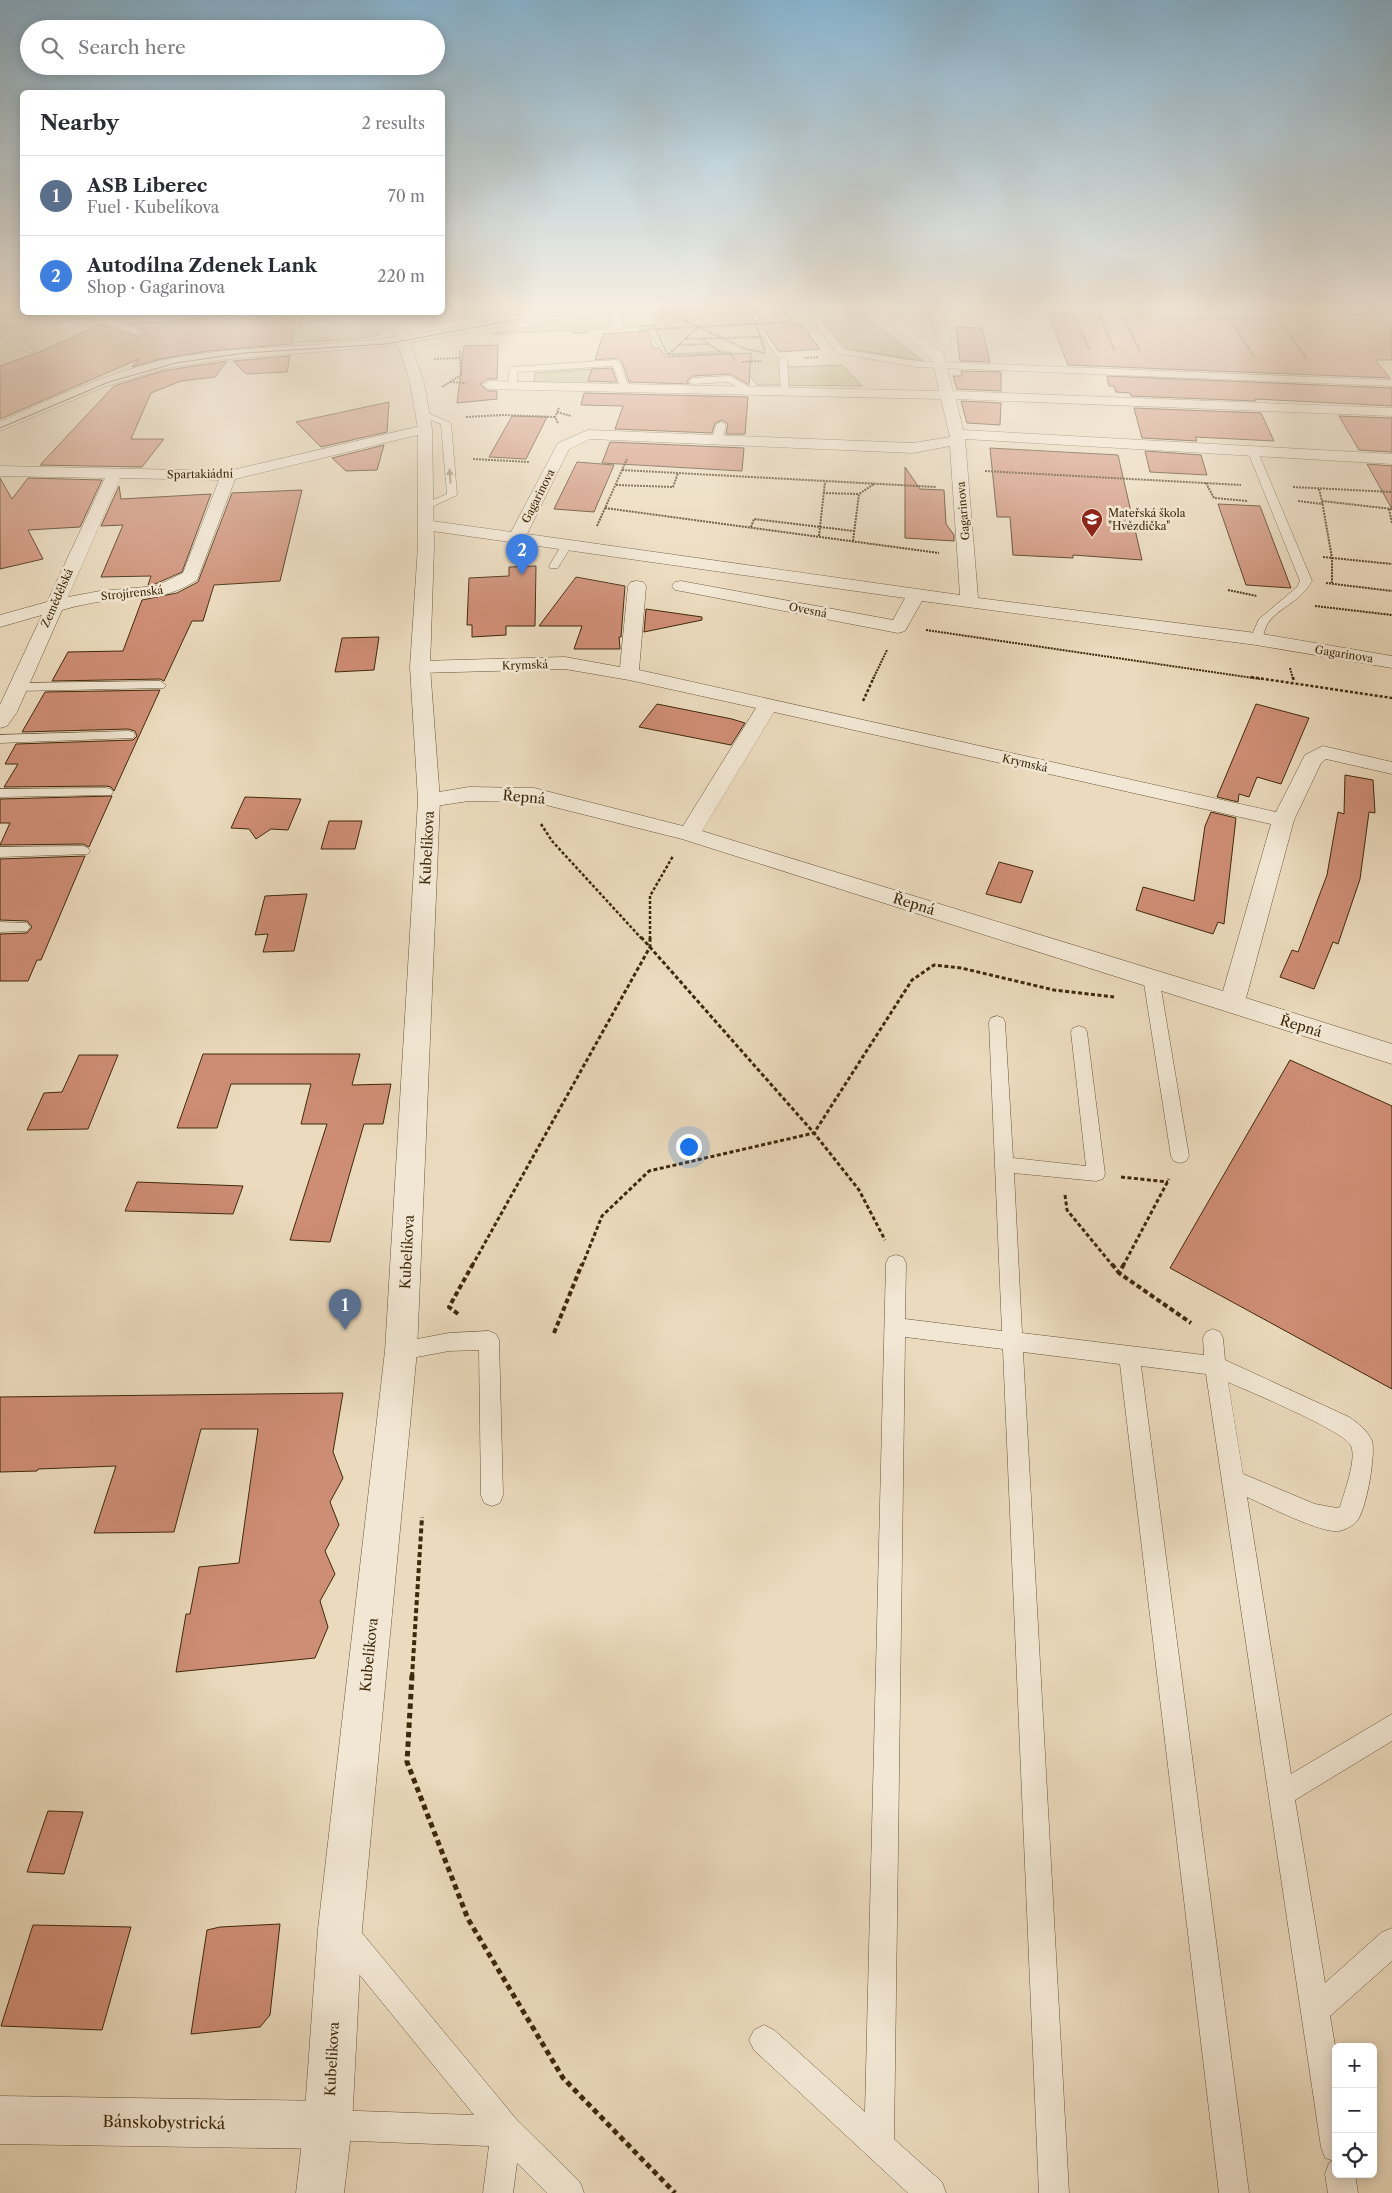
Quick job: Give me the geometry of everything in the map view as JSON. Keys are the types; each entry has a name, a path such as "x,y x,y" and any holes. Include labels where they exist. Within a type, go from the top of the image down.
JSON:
{"street":[{"path":"0,427 41,409"},
{"name":"Kubelíkova","path":"320,2193 328,2125 340,1929 402,1351 429,800 420,667 426,546 428,421 425,409"},
{"path":"951,409 957,437"},
{"path":"1318,409 1392,412"},
{"name":"Spartakiádní","path":"0,471 228,476 428,421"},
{"name":"Gagarinova","path":"517,537 560,445 589,431 637,436 719,433 913,448 957,437 1392,459"},
{"name":"Gagarinova","path":"957,437 969,602"},
{"name":"Zemědělská","path":"0,722 7,712 53,606 114,475"},
{"name":"Strojírenská","path":"0,621 53,606 102,596 162,591 178,585 191,576 228,476"},
{"name":"Gagarinova","path":"425,516 517,537 567,545 969,602 1256,639 1392,662"},
{"path":"629,674 637,586"},
{"name":"Ovesná","path":"681,586 898,627"},
{"path":"898,627 916,594"},
{"name":"Krymská","path":"420,667 565,663 629,674 1282,820"},
{"path":"689,834 768,705"},
{"path":"1232,1004 1282,820 1312,758 1323,752 1392,768"},
{"name":"Řepná","path":"429,800 469,794 534,795 689,834 1153,988 1232,1004 1392,1054"},
{"name":"Bánskobystrická","path":"0,2120 328,2125"}],"lane":[{"path":"1253,452 1276,504 1306,581 1302,589 1262,621 1256,639"},
{"path":"554,566 567,545"},
{"path":"18,687 160,685"},
{"path":"0,739 128,735"},
{"path":"0,793 106,792"},
{"path":"0,852 82,851"},
{"path":"0,928 22,927"},
{"path":"1153,988 1180,1156"},
{"path":"996,1022 1054,2193"},
{"path":"1004,1164 1096,1174 1079,1032"},
{"path":"879,2146 896,1263"},
{"path":"895,1327 1215,1366 1341,1424 1352,1431 1361,1442 1364,1454 1350,1514 1338,1520 1316,1515 1234,1481"},
{"path":"1213,1338 1215,1366 1234,1481 1280,1795 1334,2133"},
{"path":"402,1351 449,1342 489,1340 492,1495"},
{"path":"1129,1355 1234,2193"},
{"path":"1280,1795 1392,1727"},
{"path":"340,1929 506,2131 569,2193"},
{"path":"1314,2011 1392,1942"},
{"path":"764,2040 931,2193"},
{"path":"328,2125 506,2131"},
{"path":"498,2193 506,2131"},
{"path":"1341,2178 1343,2193"}],"path":[{"path":"558,409 555,417 560,429 589,431"},
{"path":"428,421 503,415 555,417"},
{"path":"587,547 637,436"},
{"path":"622,470 961,488"},
{"path":"960,470 1392,492"},
{"path":"616,485 673,487 678,473"},
{"path":"819,536 825,482"},
{"path":"1206,483 1214,498 1276,504"},
{"path":"823,493 859,494 875,484"},
{"path":"1319,489 1332,558 1332,583"},
{"path":"853,542 859,494"},
{"path":"1322,501 1390,509 1392,523"},
{"path":"605,508 967,557"},
{"path":"751,528 754,519 854,531"},
{"path":"1295,554 1392,564"},
{"path":"1306,581 1392,591"},
{"path":"1284,602 1392,615"},
{"path":"852,724 898,627 1392,698"},
{"path":"539,820 552,841 650,947 814,1133 859,1190 896,1263"},
{"path":"489,1340 449,1307 650,947 650,896 680,845 689,834"},
{"path":"554,1333 602,1216 649,1171 814,1133 912,980 934,965 961,968 1054,990 1102,996 1153,988"},
{"path":"1119,1273 1180,1156"},
{"path":"1060,1170 1067,1210 1119,1273 1213,1338"},
{"path":"1096,1174 1168,1182"}],"building":[{"path":"0,409 22,409 0,419"},
{"path":"92,409 144,409 131,439 164,439 142,467 40,465"},
{"path":"355,409 389,409 387,432 321,447 296,422"},
{"path":"622,409 747,409 745,434 726,434 728,424 722,420 715,423 712,433 615,429"},
{"path":"963,409 1001,409 1000,425 967,423"},
{"path":"1134,409 1261,413 1274,441 1195,437 1197,441 1142,438"},
{"path":"512,416 547,417 526,459 489,457"},
{"path":"1339,416 1392,418 1392,452 1359,450"},
{"path":"610,442 744,448 742,471 602,463"},
{"path":"384,445 377,470 346,471 332,458"},
{"path":"990,448 1118,455 1142,560 1073,555 1073,558 1013,555 1010,517 997,517"},
{"path":"1145,451 1201,455 1207,475 1150,472"},
{"path":"577,462 614,465 594,512 554,509"},
{"path":"1367,464 1392,466 1392,509"},
{"path":"905,467 920,489 944,490 946,524 954,535 954,541 905,538"},
{"path":"0,478 12,499 28,478 102,480 80,527 28,530 43,559 0,569"},
{"path":"119,486 121,499 211,494 182,572 155,584 148,585 151,576 101,577 123,525 101,526"},
{"path":"302,490 280,581 214,585 203,621 192,621 164,681 160,679 52,681 68,652 123,651 142,600 177,593 198,582 232,493"},
{"path":"1218,504 1260,506 1291,588 1246,585"},
{"path":"536,566 535,626 506,626 506,635 472,637 472,625 467,625 469,578 509,576 509,567"},
{"path":"576,577 625,586 621,637 619,637 620,649 574,649 582,626 539,626"},
{"path":"646,609 702,617 702,620 644,632"},
{"path":"379,637 374,670 335,672 342,638"},
{"path":"160,690 114,791 111,787 106,786 4,787 18,764 5,764 16,744 133,740 137,736 135,731 128,729 22,732 45,692"},
{"path":"657,704 745,723 731,745 639,727"},
{"path":"1256,704 1309,718 1281,784 1257,777 1249,797 1239,794 1238,802 1217,797"},
{"path":"1345,775 1373,780 1375,813 1369,812 1360,879 1338,944 1333,942 1314,989 1280,977 1292,950 1298,952 1327,875 1338,812 1344,814"},
{"path":"112,796 89,847 83,844 0,845 10,823 0,823 0,799"},
{"path":"245,797 301,799 288,830 271,829 256,839 249,829 231,828"},
{"path":"1211,812 1236,818 1224,924 1218,922 1213,934 1136,910 1143,887 1194,901 1205,826"},
{"path":"329,821 362,821 355,849 321,849"},
{"path":"85,856 41,960 37,960 28,981 0,981 0,934 27,933 32,927 27,921 0,920 0,859"},
{"path":"999,862 1033,871 1021,903 986,894"},
{"path":"307,894 294,951 263,952 268,934 255,935 265,896"},
{"path":"203,1054 360,1054 352,1085 391,1084 383,1124 364,1124 330,1242 290,1240 327,1124 301,1124 311,1084 231,1084 217,1128 177,1128"},
{"path":"79,1055 118,1055 88,1129 27,1130 44,1093 62,1092"},
{"path":"1290,1060 1392,1106 1392,1389 1170,1268"},
{"path":"137,1182 243,1186 233,1214 125,1211"},
{"path":"343,1393 333,1452 343,1478 330,1502 339,1525 325,1551 335,1574 320,1601 328,1627 315,1658 176,1672 186,1614 190,1614 199,1567 239,1563 258,1429 201,1429 174,1532 94,1533 116,1466 0,1472 0,1397"},
{"path":"48,1811 83,1812 64,1874 27,1872"},
{"path":"280,1924 270,2015 260,2027 191,2034 207,1930 220,1927"},
{"path":"33,1925 131,1927 102,2030 1,2026"}],"tram line":[{"path":"0,428 44,409"}],"place":[{"name":"Mateřská škola \"Hvězdička\"","path":"1092,538"},
{"name":"Autodílna Zdenek Lank","path":"522,575"},
{"name":"ASB Liberec","path":"345,1330"}]}
